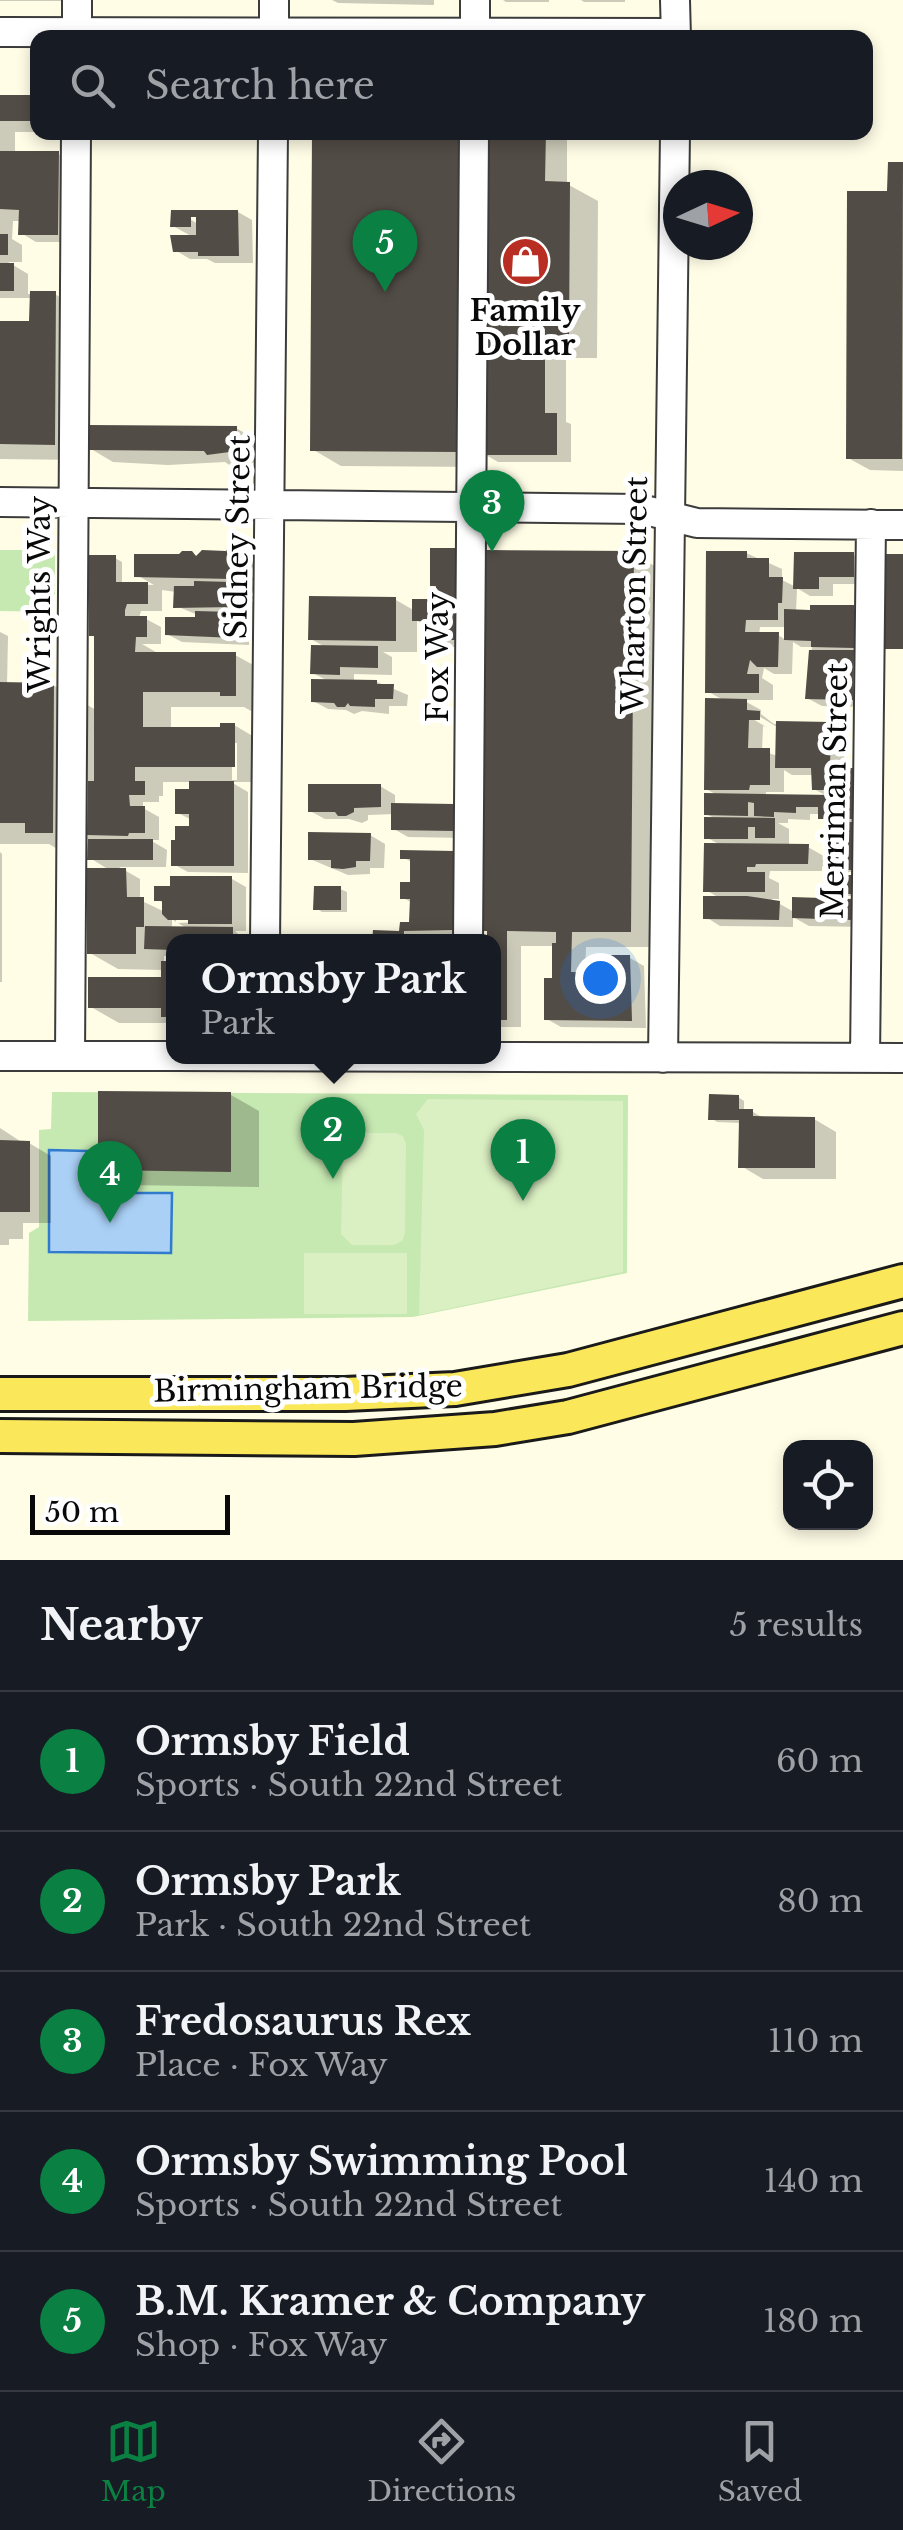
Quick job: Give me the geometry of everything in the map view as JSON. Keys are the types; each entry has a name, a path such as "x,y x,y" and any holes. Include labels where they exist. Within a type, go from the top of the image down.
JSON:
{"main road":[{"name":"Birmingham Bridge","path":"6,1391 400,1392 470,1387 568,1370 903,1281"},
{"name":"Birmingham Bridge","path":"6,1439 402,1437 496,1429 568,1417 903,1328"}],"street":[{"path":"77,0 77,30"},
{"path":"274,0 274,30"},
{"path":"475,30 476,0"},
{"path":"675,0 676,30"},
{"path":"0,32 30,33"},
{"name":"Wrights Way","path":"70,1056 76,140"},
{"name":"Sidney Street","path":"266,934 273,140"},
{"name":"Fox Way","path":"468,934 474,140"},
{"name":"Wharton Street","path":"663,1058 676,140"},
{"path":"0,502 641,509 697,523 903,525"},
{"name":"Merriman Street","path":"865,1058 871,524"},
{"path":"0,1056 166,1056"},
{"path":"501,1057 903,1058"}],"green space":[{"path":"0,550 55,550 55,612 0,611"},
{"path":"52,1092 628,1095 627,1273 413,1317 28,1321 29,1233 39,1227 39,1130 51,1129"},
{"path":"428,1099 623,1101 623,1272 419,1315 424,1130 416,1114"},
{"path":"396,1133 403,1136 406,1144 405,1233 402,1241 394,1245 352,1245 341,1234 343,1144 346,1136"},
{"path":"304,1253 407,1253 407,1314 304,1314"}],"water":[{"path":"49,1150 87,1151 87,1193 172,1193 171,1253 49,1252"}],"building":[{"path":"0,95 30,95 30,121 0,121"},
{"path":"312,140 460,140 458,452 310,451"},
{"path":"482,140 546,140 545,181 570,182 569,343 545,343 545,413 557,413 557,455 481,455"},
{"path":"0,151 59,151 58,235 18,235 19,210 0,209"},
{"path":"888,162 903,162 902,459 846,459 847,191 887,191"},
{"path":"171,210 238,210 239,256 173,252 170,235 196,235 196,217 191,217 191,227 170,227"},
{"path":"0,234 8,234 8,255 0,255"},
{"path":"0,263 14,263 14,291 0,291"},
{"path":"30,291 56,291 55,445 0,444 0,321 29,321"},
{"path":"89,425 237,426 237,451 207,455 204,451 89,450"},
{"path":"236,547 233,579 134,577 134,554 192,551 196,556 202,550 226,551"},
{"path":"430,548 458,548 457,640 430,640 430,621 412,621 412,599 436,599 436,586 430,586"},
{"path":"486,550 634,551 631,932 572,932 571,972 605,973 605,955 630,955 632,1021 544,1020 544,978 552,978 552,943 556,943 556,932 507,931 507,1020 501,1020 501,934 483,931"},
{"path":"706,551 747,551 747,558 769,558 769,577 783,577 778,620 746,620 745,632 779,632 778,667 757,667 750,660 747,674 759,674 759,693 705,693"},
{"path":"794,552 854,552 854,577 819,577 819,589 793,589"},
{"path":"885,554 903,554 903,649 885,649"},
{"path":"89,555 116,555 116,582 148,582 148,604 127,604 125,610 125,616 147,616 147,637 136,637 135,652 236,652 236,696 220,696 220,692 143,692 143,727 220,727 220,723 235,723 235,767 135,767 135,781 145,781 145,795 129,795 130,806 145,806 145,833 128,836 87,835 88,781 94,781 94,636 89,636"},
{"path":"194,581 232,582 234,607 173,608 174,586 194,586"},
{"path":"309,596 396,597 396,641 308,640"},
{"path":"810,605 854,605 854,648 811,647 811,641 784,640 784,609 810,610"},
{"path":"195,611 234,612 235,638 165,635 165,617 195,617"},
{"path":"311,645 378,646 378,668 340,667 340,675 310,674"},
{"path":"809,650 854,650 853,700 805,699"},
{"path":"311,679 394,684 393,699 375,699 375,707 311,702"},
{"path":"0,682 54,683 53,833 25,833 25,823 0,823"},
{"path":"705,698 747,699 747,710 760,711 760,720 749,720 748,748 770,748 770,785 750,785 749,790 704,790"},
{"path":"776,721 831,722 830,769 853,768 853,819 818,819 818,807 796,807 796,813 774,812 774,817 754,816 754,803 748,802 748,816 704,815 704,793 833,795 833,790 812,790 811,768 775,768"},
{"path":"189,781 234,781 234,866 171,866 175,826 189,826 189,814 175,814 175,789 189,789"},
{"path":"308,784 381,784 381,807 354,808 346,816 308,812"},
{"path":"391,803 454,804 454,831 391,830"},
{"path":"704,817 775,818 775,838 755,838 755,827 748,827 748,839 704,839"},
{"path":"825,822 852,822 852,870 825,870"},
{"path":"308,832 371,833 370,861 356,861 356,867 343,869 331,868 331,860 308,860"},
{"path":"88,839 153,839 153,860 87,860"},
{"path":"704,843 809,844 808,864 747,867 747,872 765,872 765,892 703,892"},
{"path":"400,850 454,851 454,930 373,934 373,930 399,931 400,922 409,922 410,899 400,899 400,882 410,882 410,859 400,859"},
{"path":"87,868 126,868 127,897 144,897 144,927 136,927 136,954 87,954"},
{"path":"824,875 852,875 852,894 824,894"},
{"path":"170,876 232,876 232,924 168,920 162,914 162,901 154,901 154,886 170,886"},
{"path":"314,886 341,886 341,910 313,910"},
{"path":"703,896 780,901 779,920 703,919"},
{"path":"792,897 852,899 852,920 792,918"},
{"path":"145,926 233,927 233,934 166,934 166,950 144,949"},
{"path":"161,961 166,961 166,1017 161,1017 161,1008 88,1008 88,977 161,977"},
{"path":"98,1091 231,1092 231,1172 98,1170"},
{"path":"709,1094 739,1095 739,1109 753,1109 753,1116 815,1117 815,1168 738,1168 739,1120 708,1120"},
{"path":"0,1140 30,1141 30,1212 0,1212"}],"place":[{"name":"Family Dollar","path":"525,262"},
{"name":"B.M. Kramer & Company","path":"385,292"},
{"name":"Fredosaurus Rex","path":"492,552"},
{"name":"Ormsby Park","path":"333,1179"},
{"name":"Ormsby Field","path":"523,1201"},
{"name":"Ormsby Swimming Pool","path":"110,1223"}]}
